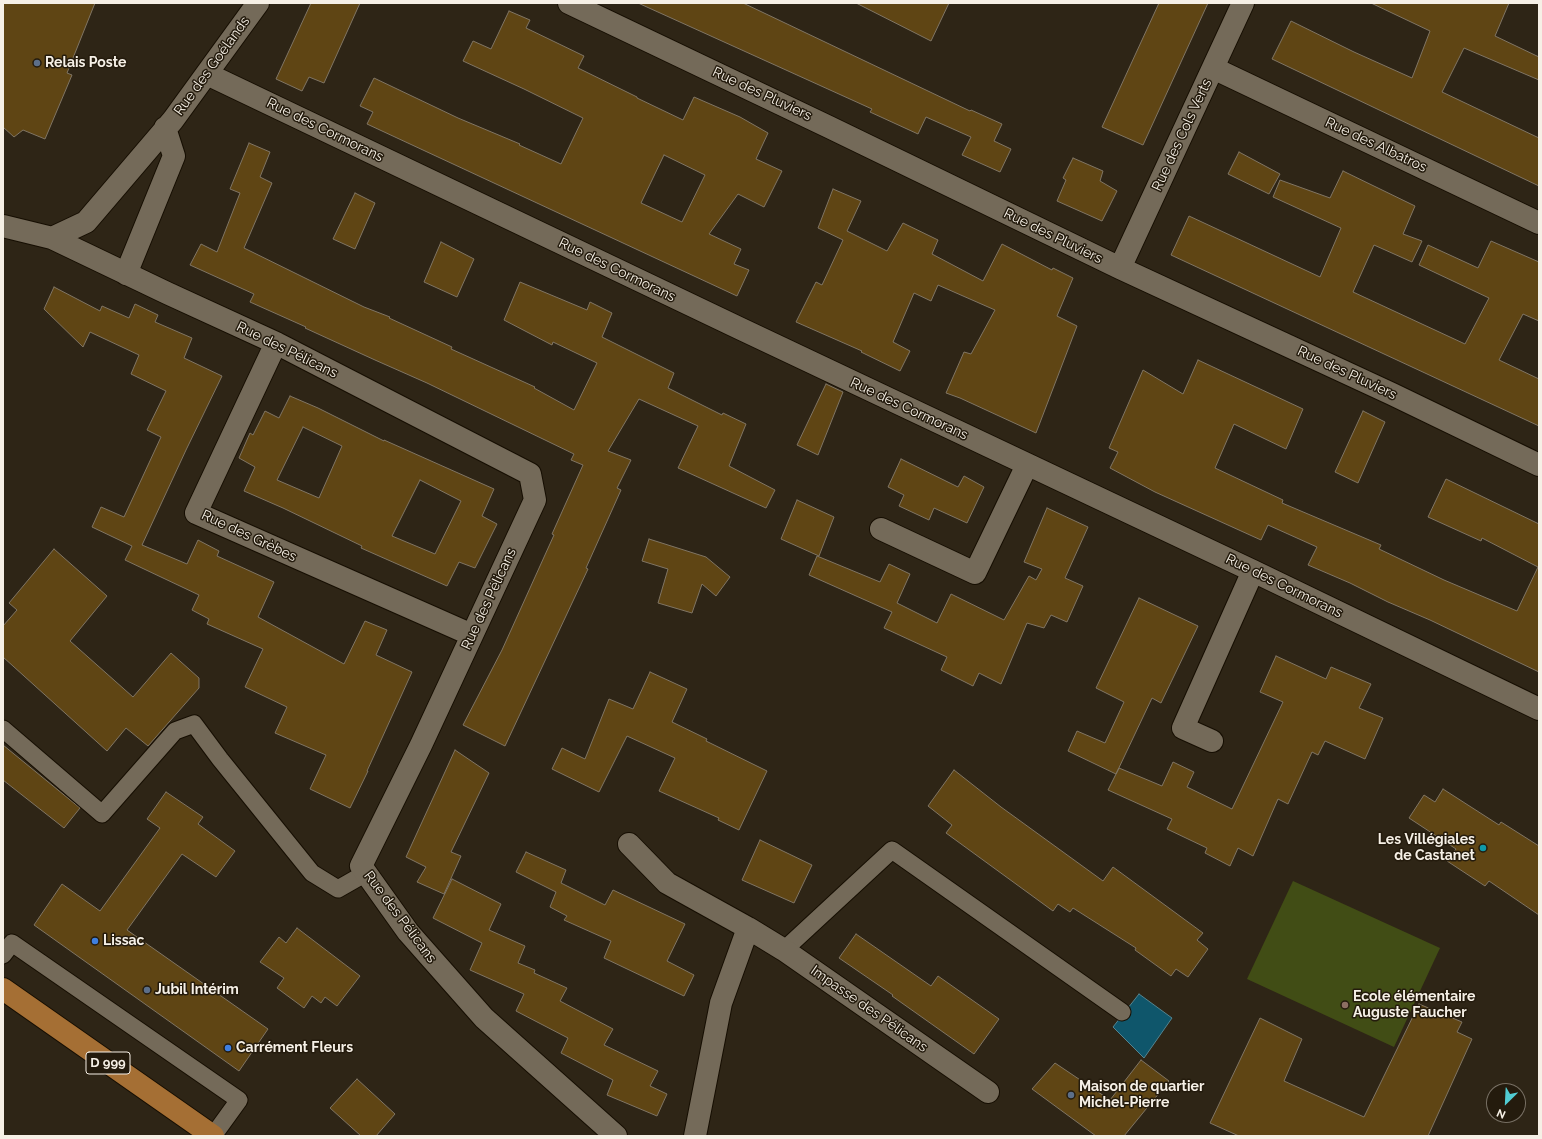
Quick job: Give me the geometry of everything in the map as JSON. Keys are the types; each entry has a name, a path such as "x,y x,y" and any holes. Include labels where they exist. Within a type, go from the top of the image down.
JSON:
{"main road":[{"name":"D 999","path":"3,989 213,1136"}],"street":[{"name":"Rue des Goélands","path":"52,238 86,222 165,128 207,74 258,3"},
{"name":"Rue des Pluviers","path":"569,3 836,130 1120,268 1392,394 1539,465"},
{"name":"Rue des Cols Verts","path":"1120,268 1243,3"},
{"name":"Rue des Albatros","path":"1213,68 1539,223"},
{"name":"Rue des Cormorans","path":"207,74 1539,708"},
{"name":"Rue des Goélands","path":"126,274 174,156 165,128"},
{"path":"3,226 52,238"},
{"name":"Rue des Pélicans","path":"52,238 126,274 276,342 530,474 535,500 421,745 361,866 408,932 484,1018 616,1136"},
{"name":"Rue des Grèbes","path":"276,342 196,513 472,635"},
{"path":"881,529 975,574 1027,465"},
{"path":"1212,741 1183,728 1253,571"},
{"name":"Impasse des Pélicans","path":"628,844 667,882 784,950 988,1092"},
{"path":"695,1136 721,1003 748,928"}],"lane":[{"path":"3,729 102,814 175,731 194,724 220,759 312,873 338,889 366,873"},
{"path":"784,950 892,850 1122,1012"},
{"path":"3,955 12,943 239,1100 213,1136"}],"green space":[{"path":"1293,881 1440,948 1394,1047 1247,979"}],"water":[{"path":"1139,994 1172,1018 1144,1058 1113,1027"}],"building":[{"path":"3,3 95,3 67,73 72,75 45,139 23,130 14,137 3,127"},
{"path":"311,3 360,3 324,83 309,77 302,91 276,79"},
{"path":"638,3 743,3 970,111 971,110 1002,124 994,141 1011,149 1000,172 962,155 971,137 926,117 918,134 870,112 872,109"},
{"path":"856,3 949,3 931,41"},
{"path":"1159,3 1208,3 1143,145 1102,127"},
{"path":"1371,3 1509,3 1495,36 1539,57 1539,80 1464,48 1442,92 1539,138 1539,186 1272,59 1291,21 1412,78 1430,31"},
{"path":"509,11 530,20 526,28 584,56 578,68 683,120 694,97 740,117 768,133 756,159 782,171 764,207 738,194 709,234 741,249 734,264 749,270 737,296 367,124 373,112 360,106 374,78 458,118 520,144 519,145 561,164 583,118 463,61 473,41 491,49","holes":["664,155 705,175 682,222 641,203"]},
{"path":"249,143 270,152 260,177 272,183 244,248 364,307 390,317 389,318 452,347 451,349 535,387 534,388 574,410 597,363 553,342 552,345 504,320 520,282 587,310 590,302 612,313 602,337 674,373 668,388 722,415 723,413 746,424 729,466 775,490 766,508 678,468 698,426 639,399 608,451 631,460 617,488 621,490 586,568 588,569 505,746 463,725 502,650 554,535 552,534 583,465 571,460 574,454 427,383 250,302 254,294 190,265 201,244 217,252 240,193 230,189"},
{"path":"1239,152 1280,174 1269,194 1228,174"},
{"path":"1073,158 1103,171 1100,181 1117,191 1102,221 1057,201 1066,180 1063,178"},
{"path":"1343,171 1415,206 1403,234 1422,241 1412,262 1374,245 1353,292 1465,344 1489,298 1419,265 1428,245 1478,268 1491,241 1539,262 1539,321 1523,314 1499,360 1539,379 1539,426 1171,255 1189,216 1320,277 1341,228 1273,197 1280,180 1330,198"},
{"path":"833,189 861,201 847,231 887,251 903,223 938,240 932,254 983,281 1002,244 1052,270 1053,268 1073,278 1057,316 1077,326 1036,433 946,393 964,352 971,354 995,310 938,285 931,301 914,293 893,342 910,351 900,371 861,352 862,351 796,322 816,282 822,285 843,240 818,228"},
{"path":"355,193 375,203 355,249 333,239"},
{"path":"441,242 474,259 457,297 424,282"},
{"path":"54,287 100,311 102,306 129,318 135,304 158,315 155,322 192,338 184,358 222,376 142,545 187,564 198,540 219,551 217,556 274,582 258,617 344,664 365,621 387,630 376,655 412,672 350,808 310,789 326,755 275,733 287,707 245,687 263,649 207,624 209,619 192,610 199,595 125,560 132,546 92,527 101,507 124,517 161,437 147,430 166,391 131,374 139,355 90,332 83,347 44,309"},
{"path":"1198,360 1303,409 1286,449 1234,424 1215,468 1283,500 1282,503 1381,545 1379,549 1444,580 1517,611 1538,567 1482,538 1481,541 1428,517 1446,479 1539,524 1539,672 1430,620 1308,565 1317,547 1268,525 1261,540 1155,492 1110,468 1118,452 1109,448 1143,370 1183,394"},
{"path":"826,384 843,392 818,455 797,445"},
{"path":"290,396 318,408 384,441 494,489 482,516 497,524 475,568 459,562 447,586 361,548 362,546 244,491 255,467 239,458 250,433 253,435 265,411 279,418","holes":["303,427 342,446 319,498 277,480","420,480 461,501 435,554 392,536"]},
{"path":"1363,411 1385,422 1358,483 1335,472"},
{"path":"901,459 958,487 964,476 984,487 967,523 934,508 929,520 899,506 904,495 888,487"},
{"path":"797,500 834,517 819,556 781,539"},
{"path":"1047,508 1088,527 1065,578 1083,586 1067,622 1051,615 1044,628 1027,623 1001,684 979,673 973,686 941,670 947,657 884,628 892,612 809,575 817,556 880,582 889,564 910,574 897,603 937,623 951,594 1004,620 1029,576 1036,580 1042,569 1024,562"},
{"path":"649,539 706,557 730,577 716,596 702,584 692,613 658,603 668,569 642,561"},
{"path":"54,549 107,596 70,641 133,697 171,653 199,678 199,688 148,746 126,728 107,751 3,657 3,626 17,610 9,603"},
{"path":"1139,598 1198,626 1161,703 1152,698 1116,774 1068,751 1077,731 1105,743 1124,702 1096,688"},
{"path":"1276,656 1326,679 1331,667 1371,684 1359,708 1383,718 1365,759 1325,741 1318,755 1312,752 1288,804 1278,799 1253,856 1238,848 1230,866 1205,853 1207,848 1167,829 1172,819 1108,790 1119,768 1162,786 1173,762 1194,772 1187,787 1232,809 1283,702 1260,692"},
{"path":"650,672 687,689 672,722 707,739 706,741 767,771 739,830 718,820 719,818 659,791 675,758 627,736 599,792 552,769 562,748 585,759 609,699 633,709"},
{"path":"3,745 80,808 64,828 3,780"},
{"path":"455,750 489,773 451,852 461,856 444,894 417,882 426,867 406,857"},
{"path":"954,770 1001,807 1103,881 1113,867 1203,933 1197,940 1208,949 1188,977 1176,969 1171,976 1135,950 1136,948 1073,908 1070,912 1058,904 1053,911 946,833 952,825 928,806"},
{"name":"Les Villégiales de Castanet","path":"1443,789 1499,825 1501,822 1539,846 1539,915 1489,881 1485,886 1447,861 1456,849 1409,818 1424,795 1435,802"},
{"path":"166,792 203,817 198,824 235,851 216,877 182,854 127,930 268,1029 239,1071 34,925 62,884 100,911 160,828 147,819"},
{"path":"760,840 812,865 794,903 742,880"},
{"path":"526,852 566,870 561,883 605,905 613,890 685,924 667,961 694,975 684,996 604,958 611,941 564,920 567,916 550,907 556,892 516,872"},
{"path":"452,879 501,904 489,930 525,946 518,963 535,970 534,973 567,988 560,1001 613,1029 604,1045 658,1071 650,1086 667,1094 657,1116 607,1095 613,1080 561,1053 568,1038 516,1011 524,994 470,970 482,943 433,918"},
{"path":"297,928 360,976 337,1006 325,997 321,1003 312,996 304,1008 277,988 284,978 260,962 279,937 286,943"},
{"path":"856,934 931,986 938,976 999,1019 974,1054 839,958"},
{"path":"1419,1004 1462,1022 1457,1032 1472,1039 1428,1136 1239,1136 1210,1123 1260,1018 1302,1039 1284,1081 1364,1117"},
{"name":"Maison de quartier Michel-Pierre","path":"1141,1060 1169,1081 1124,1136 1096,1136 1032,1089 1055,1063 1110,1100"},
{"path":"357,1079 395,1114 376,1136 361,1136 330,1108"}],"place":[{"name":"Relais Poste","path":"37,63"},
{"name":"Les Villégiales de Castanet","path":"1483,848"},
{"name":"Lissac","path":"95,941"},
{"name":"Jubil Intérim","path":"147,990"},
{"name":"Ecole élémentaire Auguste Faucher","path":"1345,1005"},
{"name":"Carrément Fleurs","path":"228,1048"},
{"name":"Maison de quartier Michel-Pierre","path":"1071,1095"}]}
